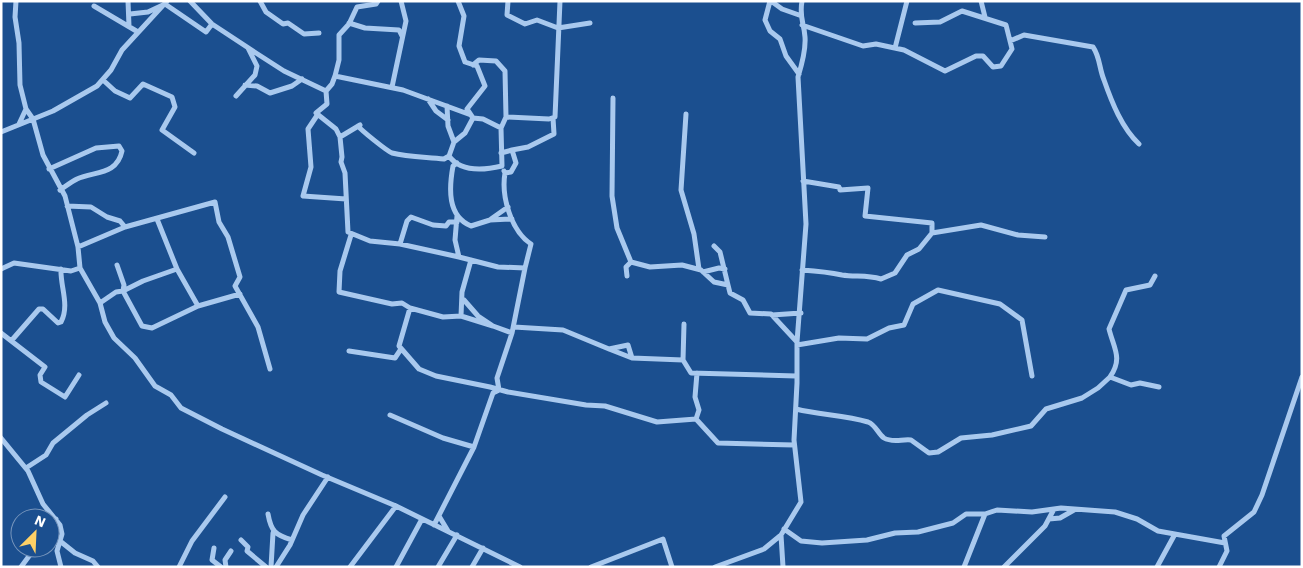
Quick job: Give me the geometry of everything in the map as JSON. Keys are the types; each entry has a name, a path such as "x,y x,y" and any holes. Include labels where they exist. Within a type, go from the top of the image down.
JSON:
{"street":[{"path":"16,1 15,17 19,43 18,66 26,109 33,119 43,155 67,206 78,247 80,268 100,303 105,322 114,338 135,358 155,386 171,395 181,408 328,478 396,506 520,567"},
{"path":"128,1 129,26"},
{"path":"190,1 212,24 284,71 326,91"},
{"path":"260,1 266,12 283,24 288,23 304,34 319,33"},
{"path":"346,199 303,196 311,167 308,129 327,104 326,91 332,84 339,60 339,35 357,7 378,1"},
{"path":"392,87 406,21 400,1"},
{"path":"458,1 464,16 459,46 465,62 477,66 485,86 467,109 472,117"},
{"path":"508,1 507,15 525,24 537,20 558,28 590,23"},
{"path":"501,152 528,147 554,134 553,118 555,117 560,1"},
{"path":"799,74 786,56 780,39 770,31 765,20 770,1 782,9 800,15"},
{"path":"715,567 764,549 781,535 801,502 794,445 797,344 806,224 799,74 806,36 800,15 802,1"},
{"path":"895,48 907,1"},
{"path":"981,1 985,16"},
{"path":"130,14 148,12 166,3"},
{"path":"166,3 206,32 212,24"},
{"path":"1,132 67,105 77,96 91,90 103,80 111,70 117,57 166,3"},
{"path":"94,6 138,32"},
{"path":"802,25 863,46 876,44 904,50 945,71 976,56 983,56 993,67 1001,66 1012,49 1006,25 985,16 962,11 940,22 915,23"},
{"path":"349,22 365,28 399,30 402,36"},
{"path":"1010,41 1024,34 1093,47 1098,54 1103,79 1127,133 1139,144"},
{"path":"236,96 254,75 257,66 247,47"},
{"path":"473,65 479,60 496,61 505,71 506,117 502,128 501,152 502,166 505,174 504,182 512,219 518,232 531,244 514,327 497,378 499,390"},
{"path":"335,76 361,83 392,87 447,106 472,117 483,119 502,128"},
{"path":"245,85 257,86 270,93 292,86 302,78"},
{"path":"103,80 115,92 130,98 143,84 172,97 175,107 162,130 194,153"},
{"path":"613,98 612,196 617,228 631,262"},
{"path":"428,99 436,111 448,120"},
{"path":"447,106 448,120 454,142"},
{"path":"19,124 26,109"},
{"path":"318,114 336,129 340,137 348,232 352,235 498,267 525,268"},
{"path":"686,114 681,190 694,234 701,271"},
{"path":"340,137 359,126 368,136 379,142 390,152 444,159 449,156 454,142 465,133 472,117"},
{"path":"506,117 553,118"},
{"path":"49,169 96,148 120,146 122,151 121,158 109,170 76,180 60,190"},
{"path":"505,174 514,170 516,163 512,150"},
{"path":"449,156 456,163 469,169 502,166"},
{"path":"456,163 453,166 450,193 457,219 455,240 459,257"},
{"path":"802,270 828,271 843,275 866,275 881,279 895,272 907,255 919,249 932,233 932,223 865,216 868,188 840,190 839,187 803,181"},
{"path":"78,247 125,227 215,202 219,222 228,237 240,277 235,286 258,326 270,369"},
{"path":"67,206 91,207 107,217 120,221 125,227"},
{"path":"490,220 508,206"},
{"path":"400,244 407,221 411,217 433,225 446,226 449,222 457,219 472,226 490,220 512,219"},
{"path":"156,219 177,269 198,306"},
{"path":"932,233 981,225 1018,235 1046,237"},
{"path":"352,235 340,271 339,292 392,304 402,303 410,308 442,317 461,316 512,333"},
{"path":"714,246 720,252 730,293 743,300 750,313 772,315 800,313"},
{"path":"461,316 471,260"},
{"path":"631,262 650,267 682,265 701,271 714,282 728,285"},
{"path":"627,276 626,266 631,262"},
{"path":"1,268 14,263 71,271 80,268"},
{"path":"116,265 124,284 123,291 142,326 146,327 152,328 198,306 240,294"},
{"path":"12,340 39,309 43,309 58,323 61,322 65,296 60,283 60,269"},
{"path":"100,303 116,292 123,291 143,281 177,269"},
{"path":"701,271 725,269"},
{"path":"796,409 814,414 840,415 850,420 869,422 883,438 894,441 911,440 929,453 938,452 961,438 992,436 1031,426 1046,409 1082,398 1098,388 1110,377 1117,367 1118,358 1109,329 1126,290 1150,285 1155,276"},
{"path":"797,344 838,338 867,339 889,328 904,324 913,304 938,290 1000,304 1022,320 1032,376"},
{"path":"463,298 466,305 493,326"},
{"path":"410,308 399,346 419,369 436,376 499,390 586,405 605,406 656,422 696,419"},
{"path":"772,315 797,344"},
{"path":"684,324 683,360 690,372 796,376"},
{"path":"514,327 563,330 632,358 683,360"},
{"path":"1,334 12,340 45,367 40,375 41,382 65,397 79,375"},
{"path":"609,349 628,344 632,358"},
{"path":"349,350 395,358 401,349"},
{"path":"696,419 699,410 695,397 697,373"},
{"path":"1110,377 1131,386 1140,383 1159,387"},
{"path":"1219,567 1227,551 1224,536 1254,512 1262,495 1302,377"},
{"path":"434,525 474,446 493,393 499,390"},
{"path":"26,468 46,455 53,444 87,415 106,403"},
{"path":"390,415 443,438 474,446"},
{"path":"696,419 718,442 794,445"},
{"path":"1,438 26,468 46,508"},
{"path":"276,567 304,515 328,478"},
{"path":"179,567 192,541 225,497"},
{"path":"350,567 396,506"},
{"path":"784,529 800,541 822,543 867,540 895,533 918,532 953,523 966,514 985,514 996,510 1032,512 1074,510 1115,512 1137,519 1158,531 1225,543"},
{"path":"1004,567 1045,526 1054,510"},
{"path":"1049,519 1060,518 1074,510"},
{"path":"268,514 276,536 292,540"},
{"path":"964,567 985,514"},
{"path":"439,516 448,532"},
{"path":"396,567 422,519"},
{"path":"60,529 62,534 60,541 76,553 93,561 98,567"},
{"path":"271,567 274,532"},
{"path":"1157,567 1175,534"},
{"path":"781,535 783,567"},
{"path":"438,567 457,536"},
{"path":"591,567 663,538 672,567"},
{"path":"241,540 248,547 247,551 266,567"},
{"path":"214,548 212,560 221,567"},
{"path":"472,567 483,548"},
{"path":"226,567 225,560 231,550"}]}
